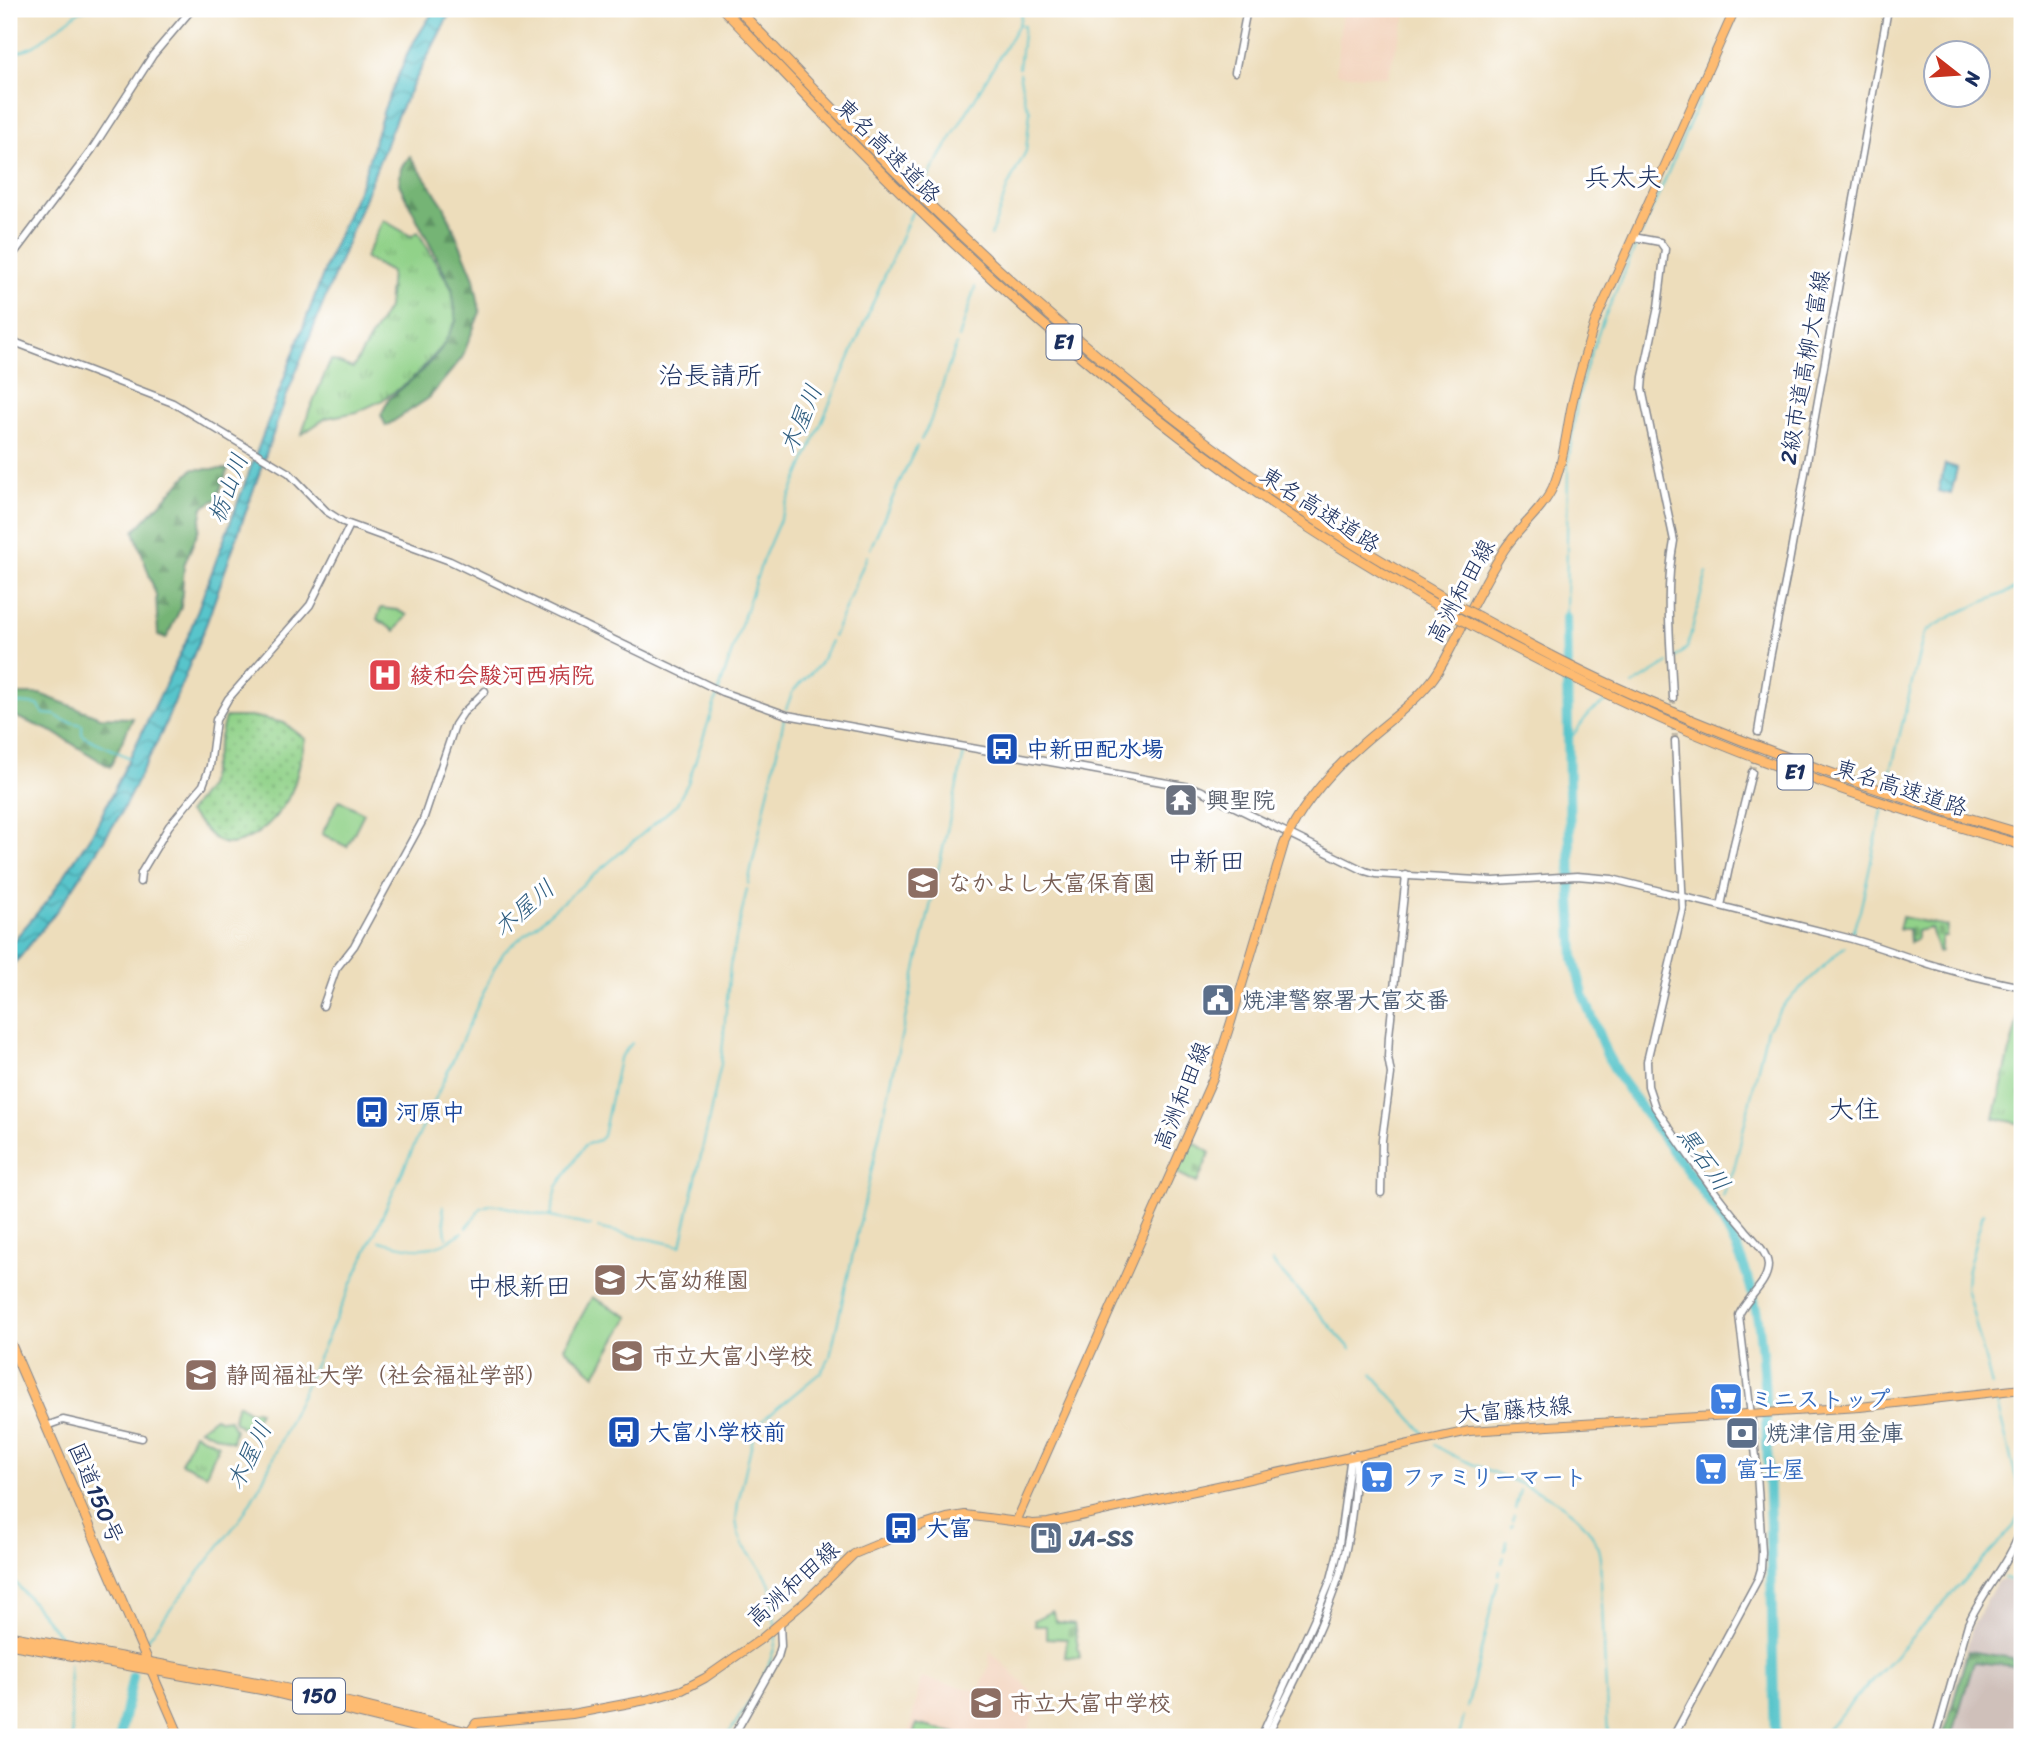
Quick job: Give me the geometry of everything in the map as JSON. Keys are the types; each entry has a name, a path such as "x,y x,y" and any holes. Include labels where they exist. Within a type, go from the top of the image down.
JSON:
{"highway":[{"name":"東名高速道路","path":"723,9 864,155 972,260 1082,357 1174,431 1278,507 1376,570 1698,734 1807,777 1914,814 2022,845"},
{"name":"東名高速道路","path":"738,9 871,147 962,235 1042,309 1135,387 1218,452 1308,515 1457,612 1479,617 1561,661 1576,674 1746,743 1873,789 2022,834"},
{"name":"国道150号","path":"9,1340 150,1666"},
{"name":"150","path":"9,1636 264,1690 456,1737"},
{"name":"150","path":"9,1644 265,1684 488,1737"}],"main road":[{"name":"高洲和田線","path":"469,1733 475,1723 572,1714 682,1690 705,1678 777,1626 854,1554 947,1518 965,1515 1016,1522 1213,1078 1289,833 1309,800 1337,769 1432,680 1503,551 1547,497 1557,473 1579,373 1595,323 1735,9"},
{"name":"大富藤枝線","path":"1016,1522 1048,1523 1469,1431 1860,1407 2022,1390"},
{"path":"150,1666 180,1737"}],"street":[{"path":"9,260 91,151 153,55 192,9"},
{"path":"1235,72 1247,9"},
{"name":"2級市道高柳大富線","path":"1758,732 1888,9"},
{"path":"1633,237 1660,242 1665,249 1658,307 1642,389 1674,541 1669,599 1673,698"},
{"path":"9,340 164,399 277,465 302,484 326,512 350,525 450,561 718,690 787,715 1190,787 1365,872 1494,881 1577,876 1612,879 1853,939 1972,976 2022,987"},
{"path":"140,882 141,873 169,826 203,785 210,766 214,730 221,710 310,605 350,525"},
{"path":"323,1006 335,969 354,946 423,820 455,725 485,691"},
{"path":"1673,1737 1761,1569 1754,1413 1739,1325 1740,1315 1749,1297 1765,1280 1768,1265 1763,1251 1734,1217 1675,1137 1655,1107 1648,1086 1647,1061 1684,897 1675,741"},
{"path":"1721,906 1752,772"},
{"path":"1381,1193 1382,1140 1391,1074 1388,1046 1406,875"},
{"path":"46,1426 63,1420 142,1438"},
{"path":"1261,1737 1331,1579 1338,1552 1353,1455"},
{"path":"1267,1737 1318,1627 1339,1574 1350,1526 1353,1455"},
{"path":"1936,1737 1968,1624 2009,1557 2022,1527"},
{"path":"733,1737 778,1657 781,1646 777,1626"}],"shaded area":[{"path":"1342,9 1408,9 1387,77 1336,74"},
{"path":"2004,1580 2022,1585 2022,1737 1941,1737 1973,1625 1997,1582"},
{"path":"990,1651 1037,1697 1027,1737 908,1737 921,1678 979,1691 989,1666"}],"green space":[{"path":"410,156 444,206 474,278 480,312 462,358 429,398 386,426 381,415 389,399 422,371 441,349 456,321 452,288 399,184 401,168"},
{"path":"383,220 411,236 418,232 453,291 456,321 443,346 411,380 381,401 357,412 326,418 302,434 331,360 353,368 388,308 391,272 365,258"},
{"path":"193,469 228,469 217,499 203,507 199,529 184,565 181,607 166,639 158,635 156,595 134,531"},
{"path":"381,608 397,610 407,615 395,631 377,619"},
{"path":"9,694 40,694 100,717 133,718 110,767 53,732 9,714"},
{"path":"225,717 256,717 284,723 305,739 292,791 281,809 259,832 231,844 216,840 188,813 208,786"},
{"path":"339,800 364,813 347,847 322,834"},
{"path":"1902,917 1947,926 1946,936 1943,936 1941,941 1941,951 1938,952 1931,928 1917,931 1917,938 1910,942 1909,929 1899,929"},
{"path":"2022,1001 2022,1124 1994,1118"},
{"path":"1190,1140 1210,1153 1197,1183 1176,1172"},
{"path":"592,1297 629,1317 595,1375 564,1348"},
{"path":"238,1404 249,1412 259,1411 251,1432 235,1421 234,1414"},
{"path":"215,1417 221,1420 229,1419 235,1429 232,1442 199,1429"},
{"path":"194,1433 219,1444 206,1474 181,1463"},
{"path":"1052,1611 1057,1622 1074,1624 1080,1658 1065,1657 1067,1639 1046,1638 1046,1626 1035,1626 1034,1620"},
{"path":"1968,1651 2013,1658 2014,1666 1974,1662 1951,1737 1943,1737"},
{"path":"916,1724 958,1734 957,1737 913,1737"}],"water":[{"path":"435,9 452,9 397,116 285,400 207,622 162,732 120,815 65,900 9,968 9,946 48,900 95,829 185,644 332,250 363,179 384,109 410,48"},
{"path":"1945,464 1957,468 1951,494 1938,491"}],"waterway":[{"path":"9,56 34,46 86,9"},
{"name":"木屋川","path":"924,184 1019,24 1023,9"},
{"path":"1641,235 1739,9"},
{"path":"1019,68 1024,26 1020,25"},
{"path":"991,236 1008,186 1026,151 1030,111 1019,73"},
{"name":"木屋川","path":"147,1640 243,1515 262,1482 504,952 676,805 688,783 763,559 912,212"},
{"path":"1566,617 1568,463 1577,403 1602,323 1638,241"},
{"path":"959,338 975,287"},
{"path":"921,440 930,422 956,345"},
{"path":"870,549 917,446"},
{"path":"833,637 867,556"},
{"path":"1673,660 1687,648 1707,572"},
{"path":"1887,788 1923,637 1927,631 1961,612 2022,586"},
{"name":"黒石川","path":"1566,617 1571,899 1574,959 1583,994 1606,1053 1621,1080 1724,1224 1748,1278 1758,1320 1767,1433 1775,1737"},
{"path":"786,709 793,691 819,665 831,641"},
{"path":"1633,685 1668,663"},
{"path":"1569,741 1589,713 1607,701"},
{"path":"9,707 20,703 38,705 44,714 82,725 82,734 85,737 130,758"},
{"path":"748,884 784,719"},
{"path":"775,1624 770,1585 743,1545 738,1532 738,1503 755,1429 821,1372 830,1357 964,754"},
{"path":"1852,932 1860,911 1883,807"},
{"path":"598,1228 681,1246 721,1064 730,966 747,889"},
{"path":"1723,1196 1734,1169 1767,1029 1785,1003 1845,946"},
{"path":"550,1217 557,1187 585,1145 603,1136 619,1059 632,1043"},
{"path":"466,1228 481,1208 492,1204 591,1226"},
{"name":"黒石川","path":"1717,1211 1720,1204"},
{"path":"443,1206 446,1237"},
{"path":"1983,1213 1967,1273 1966,1287 1992,1386"},
{"path":"380,1241 413,1248 432,1247 462,1232"},
{"path":"1272,1262 1351,1349"},
{"path":"1372,1374 1424,1433"},
{"path":"1820,1737 2014,1526 2019,1515 2020,1493 1996,1400"},
{"path":"1435,1445 1557,1502 1577,1517 1593,1536 1600,1558 1608,1737"},
{"path":"1515,1508 1520,1490"},
{"path":"1512,1520 1514,1515"},
{"path":"1505,1551 1507,1541"},
{"path":"1502,1563 1504,1557"},
{"path":"1499,1575 1500,1571"},
{"path":"9,1575 61,1637"},
{"path":"2004,1578 2022,1583"},
{"path":"1467,1708 1498,1581"},
{"path":"727,1737 766,1671 772,1657 776,1630"},
{"path":"69,1664 72,1737"},
{"name":"木屋川","path":"120,1737 133,1676"},
{"path":"1459,1737 1464,1716"}],"tunnel":[{"path":"1673,698 1675,741"},
{"path":"1752,772 1758,732"}],"place":[{"name":"綾和会駿河西病院","path":"385,675"},
{"name":"中新田配水場","path":"1002,749"},
{"name":"興聖院","path":"1181,800"},
{"name":"なかよし大富保育園","path":"923,883"},
{"name":"焼津警察署大富交番","path":"1218,1000"},
{"name":"河原中","path":"372,1112"},
{"name":"大富幼稚園","path":"610,1280"},
{"name":"市立大富小学校","path":"627,1356"},
{"name":"静岡福祉大学（社会福祉学部）","path":"201,1375"},
{"name":"ミニストップ","path":"1726,1399"},
{"name":"大富小学校前","path":"624,1432"},
{"name":"焼津信用金庫","path":"1742,1433"},
{"name":"富士屋","path":"1711,1469"},
{"name":"ファミリーマート","path":"1377,1477"},
{"name":"大富","path":"901,1528"},
{"name":"JA-SS","path":"1046,1538"},
{"name":"市立大富中学校","path":"986,1703"}],"district":[{"name":"兵太夫","path":"1623,177"},
{"name":"治長請所","path":"710,375"},
{"name":"中新田","path":"1206,861"},
{"name":"大住","path":"1854,1109"},
{"name":"中根新田","path":"519,1286"}],"water label":[{"name":"栃山川","path":"228,488"}]}
